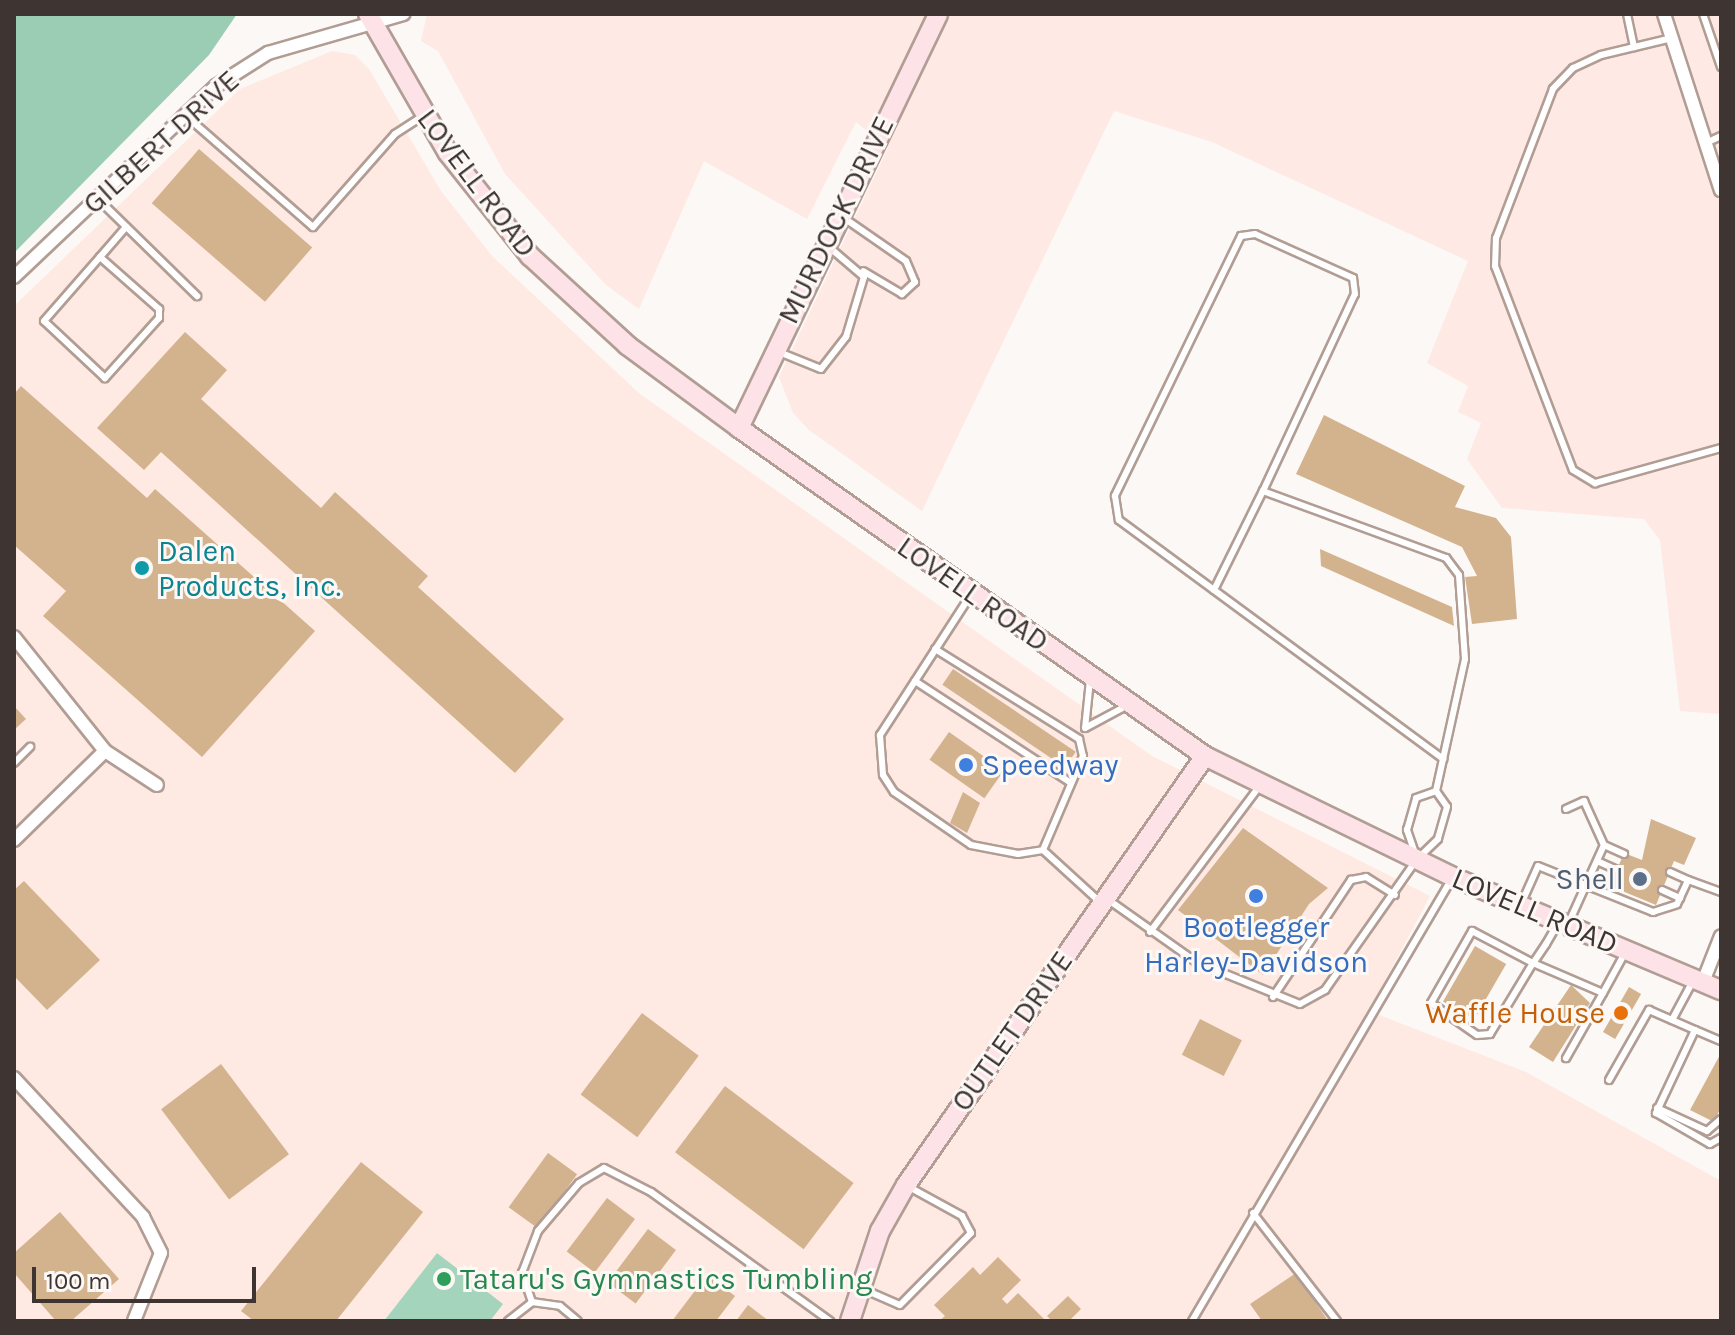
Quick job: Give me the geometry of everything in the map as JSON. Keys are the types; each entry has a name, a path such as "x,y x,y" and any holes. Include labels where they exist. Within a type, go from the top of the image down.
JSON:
{"main road":[{"name":"MURDOCK DRIVE","path":"739,428 773,349 938,14"},
{"name":"LOVELL ROAD","path":"370,19 425,115 530,256 627,345 739,428 1205,756 1453,877 1721,990"},
{"name":"OUTLET DRIVE","path":"850,1321 860,1287 906,1185 1205,756"}],"street":[{"name":"GILBERT DRIVE","path":"14,277 185,115 268,53 370,19 403,14"},
{"path":"1664,14 1721,188"},
{"path":"14,637 105,751 157,785"},
{"path":"14,840 105,751"},
{"path":"1699,981 1721,936"},
{"path":"14,1078 143,1217 161,1253 134,1321"}],"lane":[{"path":"1627,14 1634,47"},
{"path":"1703,14 1721,67"},
{"path":"1672,38 1634,47 1573,68 1553,89 1496,238 1500,292 1573,470 1595,483 1721,448"},
{"path":"185,115 313,227 395,134 425,115"},
{"path":"1706,143 1721,136"},
{"path":"98,199 197,296"},
{"path":"825,244 893,292 909,291 915,282 906,261 839,216"},
{"path":"100,257 159,309 159,318 105,378 44,321 126,227"},
{"path":"1214,590 1355,294 1353,278 1255,234 1232,243 1115,496 1119,520 1443,759"},
{"path":"773,349 806,366 830,366 863,286 860,269"},
{"path":"971,593 880,735 878,753 894,792 971,845 1018,854 1043,850 1103,900 1148,930 1273,997 1314,1001 1395,895 1417,859 1438,839 1447,807 1436,791 1465,659 1455,565 1263,491"},
{"path":"935,649 1079,739"},
{"path":"1043,850 1083,756 1079,739 1085,728 1091,676"},
{"path":"915,681 1071,783"},
{"path":"1085,728 1130,704"},
{"path":"14,763 30,747"},
{"path":"1148,930 1261,784"},
{"path":"1417,859 1407,830 1416,798 1436,791"},
{"path":"1566,809 1584,801 1604,845 1624,854"},
{"path":"1603,993 1533,963 1472,931 1431,1003 1477,1035 1490,1034 1533,963 1586,885 1604,845"},
{"path":"1597,861 1617,870"},
{"path":"1520,905 1538,866 1653,912 1680,898 1688,880"},
{"path":"1670,872 1721,892"},
{"path":"1273,997 1351,880 1366,877 1395,895"},
{"path":"1192,1321 1453,877"},
{"path":"1662,890 1680,898"},
{"path":"1566,1058 1627,950"},
{"path":"1672,1020 1699,981"},
{"path":"1609,1080 1649,1010 1721,1041"},
{"path":"1695,1030 1657,1108 1658,1118 1710,1144 1721,1138"},
{"path":"1657,1108 1707,1131 1721,1119"},
{"path":"532,1302 522,1273 538,1231 579,1183 604,1168 651,1192 830,1321"},
{"path":"860,1287 900,1305 971,1233 962,1216 906,1185"},
{"path":"1253,1213 1337,1321"},
{"path":"508,1321 532,1302 560,1306 578,1321"}],"shaded area":[{"path":"427,14 1721,14 1721,714 1680,711 1660,540 1644,519 1502,508 1467,459 1481,423 1458,412 1468,386 1427,363 1468,261 1212,142 1114,111 922,511 809,430 793,413 779,377 888,148 856,122 807,219 704,161 639,309 606,285 505,174 438,51 421,41"},
{"path":"332,51 355,55 369,69 441,191 492,256 640,394 1152,756 1430,896 1369,1011 1526,1072 1721,1181 1721,1321 14,1321 14,306 240,89"}],"green space":[{"path":"14,14 237,14 209,55 14,253"},
{"name":"Tataru's Gymnastics Tumbling","path":"437,1253 503,1304 490,1321 384,1321"}],"building":[{"path":"199,149 312,247 265,302 152,203"},
{"path":"185,332 227,370 201,399 321,508 335,492 428,576 418,587 564,719 515,773 161,452 144,470 97,428"},
{"name":"Dalen Products, Inc.","path":"21,386 147,498 155,489 315,631 202,757 43,616 66,591 14,545 14,394"},
{"path":"1324,415 1465,486 1455,507 1496,518 1511,537 1517,619 1472,624 1465,577 1477,576 1462,547 1296,474"},
{"path":"1320,549 1452,607 1454,626 1321,566"},
{"path":"953,669 1076,752 1065,768 942,685"},
{"path":"14,706 26,719 14,730"},
{"path":"949,732 1004,770 984,798 929,760"},
{"path":"963,792 980,803 967,833 950,823"},
{"name":"Shell","path":"1651,819 1696,838 1684,865 1674,861 1656,905 1610,886 1624,853 1642,860"},
{"name":"Bootlegger Harley-Davidson","path":"1243,828 1328,888 1309,904 1263,975 1178,910"},
{"path":"24,881 100,960 47,1010 14,976 14,890"},
{"path":"1475,946 1506,964 1474,1019 1443,1001"},
{"path":"1571,985 1590,1003 1553,1062 1529,1047"},
{"name":"Waffle House","path":"1629,987 1641,994 1615,1039 1603,1032"},
{"path":"642,1013 699,1056 637,1137 581,1094"},
{"path":"1200,1019 1242,1040 1224,1076 1182,1055"},
{"path":"1721,1053 1721,1107 1714,1122 1690,1110"},
{"path":"221,1064 289,1154 229,1199 161,1109"},
{"path":"725,1086 854,1183 804,1249 675,1152"},
{"path":"548,1153 577,1174 538,1228 509,1207"},
{"path":"361,1162 423,1212 336,1321 254,1321 241,1311"},
{"path":"607,1198 635,1219 595,1273 567,1252"},
{"path":"60,1212 119,1279 71,1321 56,1321 14,1273 14,1253"},
{"path":"648,1229 676,1250 636,1304 608,1283"},
{"path":"998,1257 1021,1280 1002,1299 1007,1304 1018,1293 1046,1321 939,1321 945,1316 934,1305 973,1267 980,1275"},
{"path":"1296,1273 1328,1321 1262,1321 1250,1304"},
{"path":"707,1275 735,1296 716,1321 672,1321"},
{"path":"1068,1296 1081,1309 1069,1321 1052,1321 1047,1316"},
{"path":"748,1305 769,1321 736,1321"}],"place":[{"name":"Dalen Products, Inc.","path":"142,568"},
{"name":"Speedway","path":"966,765"},
{"name":"Shell","path":"1640,879"},
{"name":"Bootlegger Harley-Davidson","path":"1256,896"},
{"name":"Waffle House","path":"1621,1013"},
{"name":"Tataru's Gymnastics Tumbling","path":"444,1279"}]}
